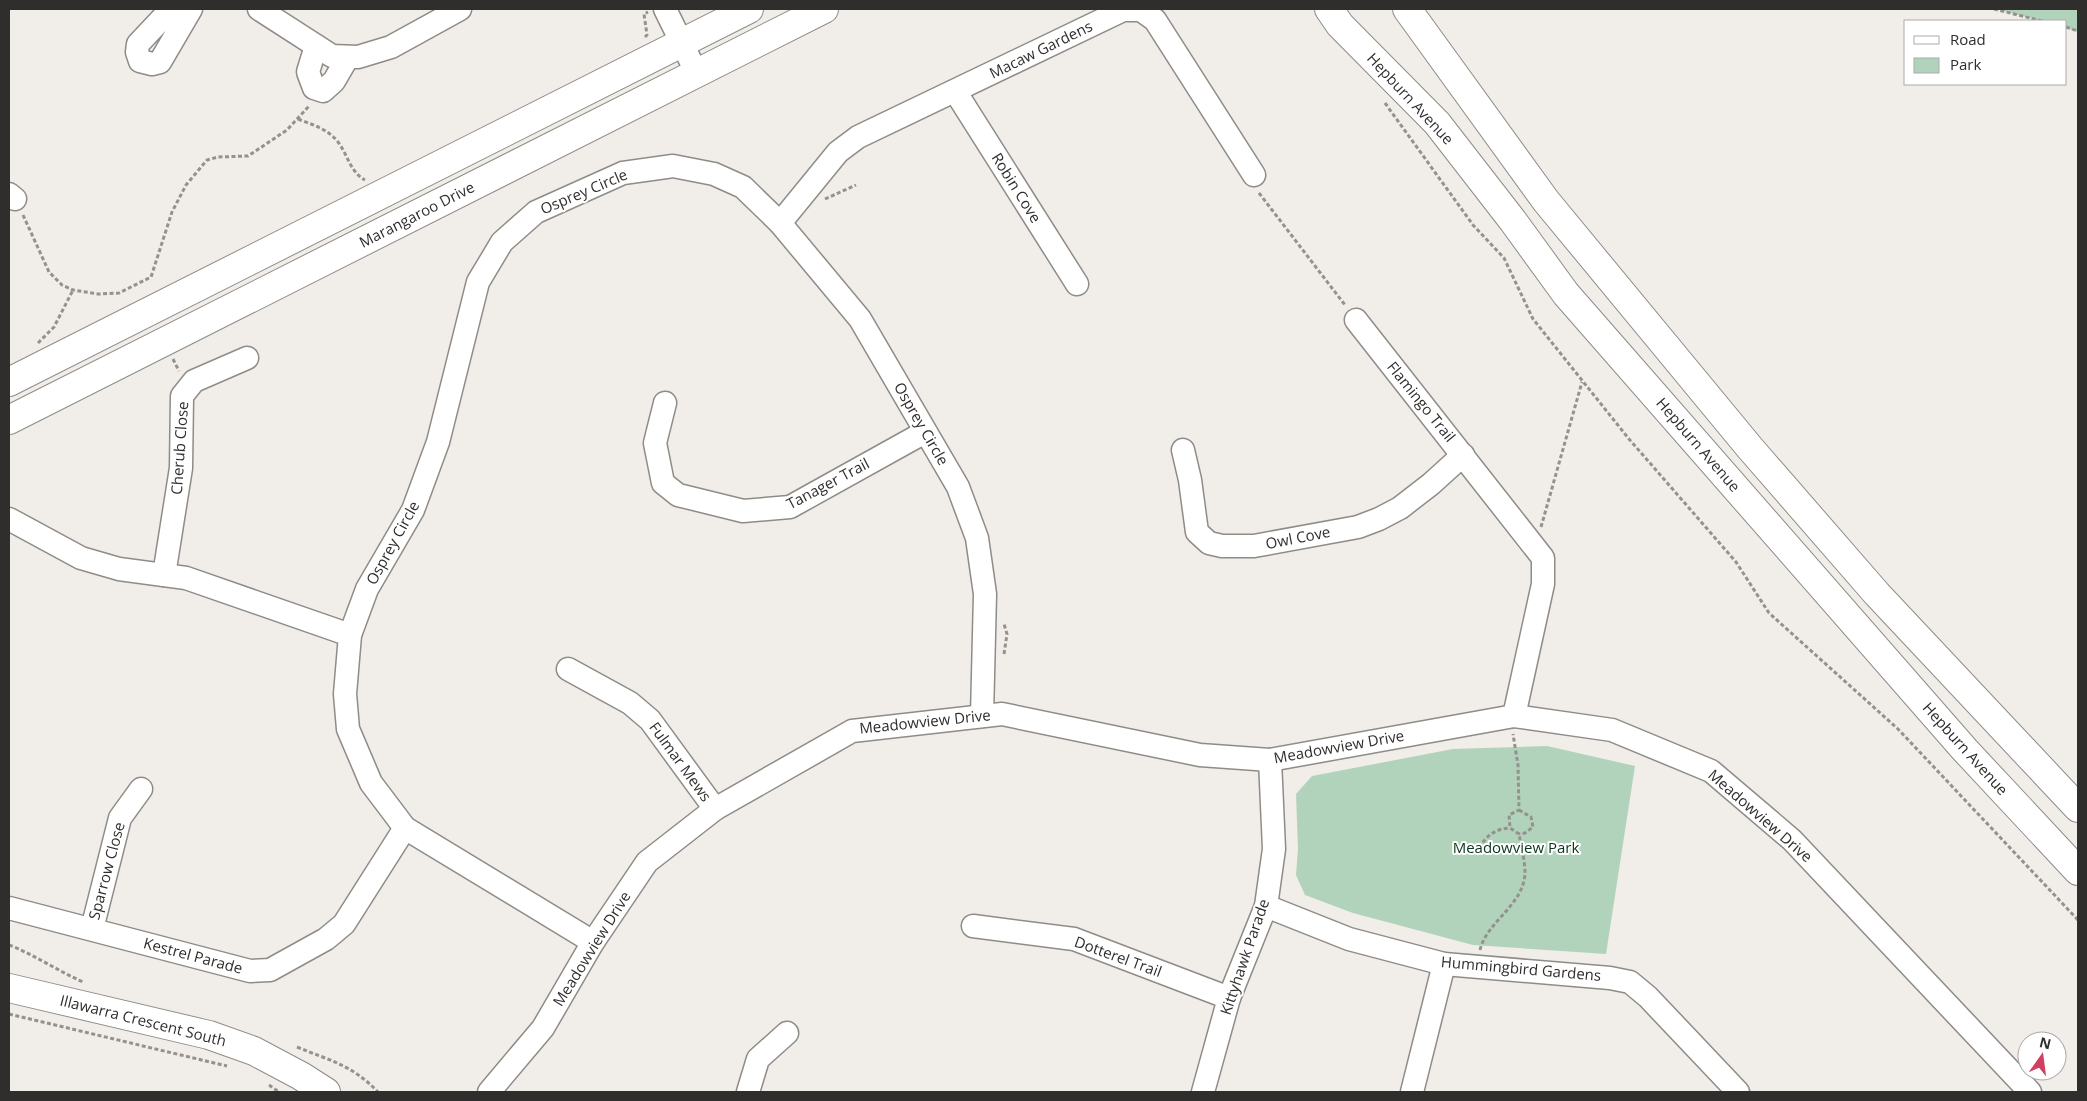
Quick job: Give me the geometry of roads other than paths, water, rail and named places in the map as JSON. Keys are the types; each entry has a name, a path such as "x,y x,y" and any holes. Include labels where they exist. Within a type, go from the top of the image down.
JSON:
{"main road":[{"path":"9,382 749,9"},
{"name":"Marangaroo Drive","path":"9,420 824,9"},
{"name":"Hepburn Avenue","path":"1329,9 1340,25 1437,123 1573,302 1965,750 2078,871"},
{"path":"1407,9 1546,201 1750,448 1877,594 2078,808"},
{"name":"Illawarra Crescent South","path":"9,988 209,1035 254,1051 301,1076 326,1092"}],"street":[{"path":"171,9 138,44 136,52 140,61 152,64 160,62 191,9"},
{"path":"259,9 332,56 348,57 358,57 391,47 460,9"},
{"path":"665,9 697,74"},
{"name":"Macaw Gardens","path":"780,223 838,152 858,137 1123,10 1141,10 1155,20 1254,176"},
{"path":"316,46 308,72 314,88 323,90 334,81 348,57"},
{"name":"Robin Cove","path":"955,91 1077,284"},
{"name":"Osprey Circle","path":"593,942 405,828 371,784 348,729 345,694 350,635 367,589 413,510 438,442 478,282 502,242 536,212 623,173 673,166 714,174 743,187 780,223 860,319 958,486 977,538 986,594 982,716"},
{"name":"Flamingo Trail","path":"1356,320 1543,558 1543,584 1513,727"},
{"name":"Cherub Close","path":"164,575 181,468 182,396 194,381 247,358"},
{"name":"Tanager Trail","path":"665,403 655,443 663,484 678,495 743,511 790,507 925,432"},
{"name":"Owl Cove","path":"1183,450 1190,480 1197,532 1209,543 1222,546 1254,546 1358,527 1379,519 1400,508 1463,454"},
{"path":"9,520 81,558 119,569 186,578 350,635"},
{"name":"Fulmar Mews","path":"568,669 630,703 650,720 715,810"},
{"name":"Meadowview Drive","path":"489,1092 543,1028 593,942 647,862 715,810 852,731 1002,714 1200,754 1270,760 1513,727 1612,730 1710,771 1792,840 2030,1092"},
{"name":"Kittyhawk Parade","path":"1203,1092 1229,998 1266,906 1274,849 1270,760"},
{"name":"Sparrow Close","path":"92,929 120,818 141,789"},
{"name":"Kestrel Parade","path":"9,908 250,971 270,970 326,940 344,924 405,828"},
{"name":"Hummingbird Gardens","path":"1266,906 1349,939 1444,964 1610,978 1630,982 1648,997 1738,1092"},
{"name":"Dotterel Trail","path":"973,926 1074,939 1229,998"},
{"path":"1412,1092 1444,964"},
{"path":"748,1092 758,1059 787,1033"}],"park label":[{"name":"Meadowview Park","path":"1516,848"}]}
